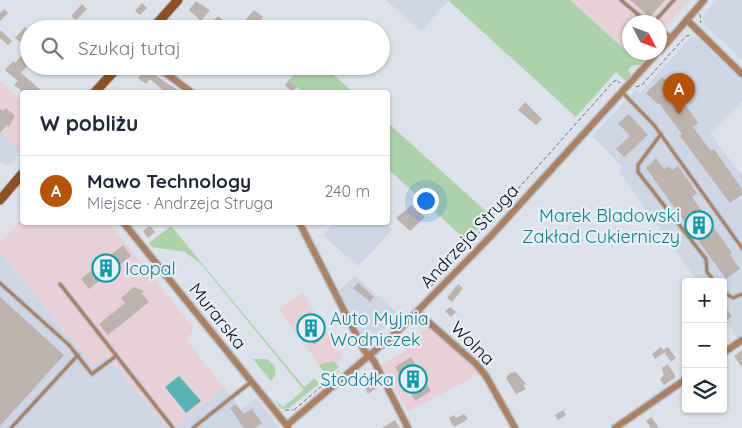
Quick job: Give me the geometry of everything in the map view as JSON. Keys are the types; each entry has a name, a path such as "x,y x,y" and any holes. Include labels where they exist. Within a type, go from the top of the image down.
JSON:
{"main road":[{"path":"160,20 178,0"},
{"path":"98,90 111,75"},
{"path":"0,200 20,176"}],"street":[{"name":"Andrzeja Struga","path":"667,43 704,0"},
{"path":"687,20 742,74"},
{"name":"Andrzeja Struga","path":"288,426 370,356 417,312 491,236 651,60"},
{"path":"168,75 188,90"},
{"name":"Murarska","path":"125,225 288,426"},
{"path":"300,225 364,350 370,356 408,428"},
{"name":"Wolna","path":"417,312 476,364 486,376 515,428"},
{"path":"727,350 742,340"},
{"path":"615,428 682,382"}],"lane":[{"path":"621,0 639,15"},
{"path":"660,15 674,0"},
{"path":"667,34 672,37"},
{"path":"623,90 661,134 742,248"},
{"path":"661,134 638,165 638,172 683,227 706,259 708,272 712,278"},
{"path":"0,283 78,355 92,374 116,356"},
{"path":"60,284 174,428"},
{"path":"727,294 733,298 742,294"},
{"path":"11,428 78,355"},
{"path":"193,428 252,382"}],"path":[{"path":"635,88 642,85 686,36 694,34 701,27 700,11"},
{"path":"423,295 613,82 617,80 623,90"},
{"path":"386,332 404,314"},
{"path":"277,413 294,409 343,368"},
{"path":"294,409 299,415"}],"shaded area":[{"path":"386,0 448,0 448,1 421,31"},
{"path":"570,0 689,0 667,25 667,15 622,15 622,46"},
{"path":"717,0 742,0 742,60 704,24 702,16"},
{"path":"691,37 697,37 742,80 742,101 710,133 742,176 742,338 739,340 727,323 727,278 695,278 619,171 622,167 593,136 636,89 640,93"},
{"path":"0,81 20,100 20,150 0,133"},
{"path":"0,133 20,150 20,152 11,164 5,165 0,161"},
{"path":"20,221 20,225 111,225 194,328 187,341 224,388 174,428 167,428 108,356 94,367 0,252 0,242"},
{"path":"332,225 388,225 393,229 358,266 323,235"},
{"path":"2,255 93,366 107,356 167,428 0,428 0,257"},
{"path":"355,276 399,314 366,344 338,291"},
{"path":"302,292 343,358 324,372 279,309"},
{"path":"428,325 481,373 408,412 382,365 406,351 404,348"},
{"path":"224,388 242,409 256,398 280,428 174,428"}],"green space":[{"path":"448,0 570,0 622,47 622,60 646,60 641,65 633,65 628,70 631,75 627,82 616,72 576,117"},
{"path":"293,75 333,75 351,90 301,90 289,80"},
{"path":"390,125 490,215 467,241 390,171"},
{"path":"171,226 304,387 315,378 319,384 289,408 282,409 273,398 283,407 304,390 201,264 185,252 152,247 149,243"},
{"path":"253,359 266,359 274,365 276,374 271,381"},
{"path":"333,361 339,367 322,381 318,376 324,372 319,365"}],"water":[{"path":"179,376 201,401 186,413 165,387"}],"building":[{"path":"630,0 665,0 652,15 648,15"},
{"path":"196,1 210,10 200,20 189,10"},
{"path":"142,3 147,8 140,15 135,11"},
{"path":"82,4 87,9 76,20 71,16"},
{"path":"4,9 8,13 0,21 0,13"},
{"path":"254,10 263,17 260,20 246,20"},
{"path":"218,16 223,20 214,20"},
{"path":"0,30 12,41 8,45 0,38"},
{"path":"20,32 20,42 15,38"},
{"path":"20,57 20,75 23,75 41,90 20,90 14,85 18,81 5,70 13,61 15,63"},
{"path":"140,75 155,75 178,90 163,90 150,79 146,84 138,78"},
{"path":"662,77 673,86 698,123 693,127 711,151 714,149 742,189 742,194 730,203 680,136 682,134 659,103 646,93"},
{"path":"289,80 297,87 294,90 290,90 285,85"},
{"path":"525,102 542,119 536,125 518,110"},
{"path":"6,108 15,116 9,127 7,125 0,133 0,109 3,111"},
{"path":"629,114 648,135 624,157 616,149 630,136 618,123"},
{"name":"Marek Bladowski Zakład Cukierniczy","path":"656,158 664,169 669,166 672,170 678,166 697,193 692,197 732,253 730,255 740,269 725,278 646,168"},
{"path":"412,205 425,217 410,231 396,218"},
{"path":"150,226 155,232 148,238 143,231"},
{"name":"Icopal","path":"123,245 131,256 89,289 81,279"},
{"path":"358,283 374,297 370,302 353,288"},
{"path":"458,284 463,288 452,302 447,298"},
{"path":"134,287 144,291 142,293 149,302 108,335 99,324 125,303 121,298"},
{"path":"0,297 64,355 0,426"},
{"path":"450,307 456,312 451,317 445,311"},
{"path":"727,310 732,316 727,319"},
{"name":"Auto Myjnia Wodniczek","path":"304,317 309,324 315,321 324,336 314,345 298,320"},
{"path":"661,347 665,352 655,359 652,354"},
{"path":"668,347 676,358 671,362 663,350"},
{"path":"742,350 742,367 734,356"},
{"name":"Stodółka","path":"411,357 431,391 415,401 395,367"},
{"path":"668,364 676,377 664,385 660,379 664,375 662,368"},
{"path":"516,372 526,384 523,385 526,389 516,394 506,378 510,373"},
{"path":"375,382 378,387 368,394 365,388"},
{"path":"235,404 244,414 252,409 262,423 255,428 244,428 230,408"},
{"path":"563,410 566,415 558,420 555,415"},
{"path":"464,414 468,419 454,427 449,418 454,415 456,418"},
{"path":"651,417 659,428 651,428 646,421"},
{"path":"395,420 400,428 382,428"}],"place":[{"name":"Mawo Technology","path":"679,114"},
{"name":"Marek Bladowski Zakład Cukierniczy","path":"699,225"},
{"name":"Icopal","path":"106,268"},
{"name":"Auto Myjnia Wodniczek","path":"311,328"},
{"name":"Stodółka","path":"413,379"}]}
